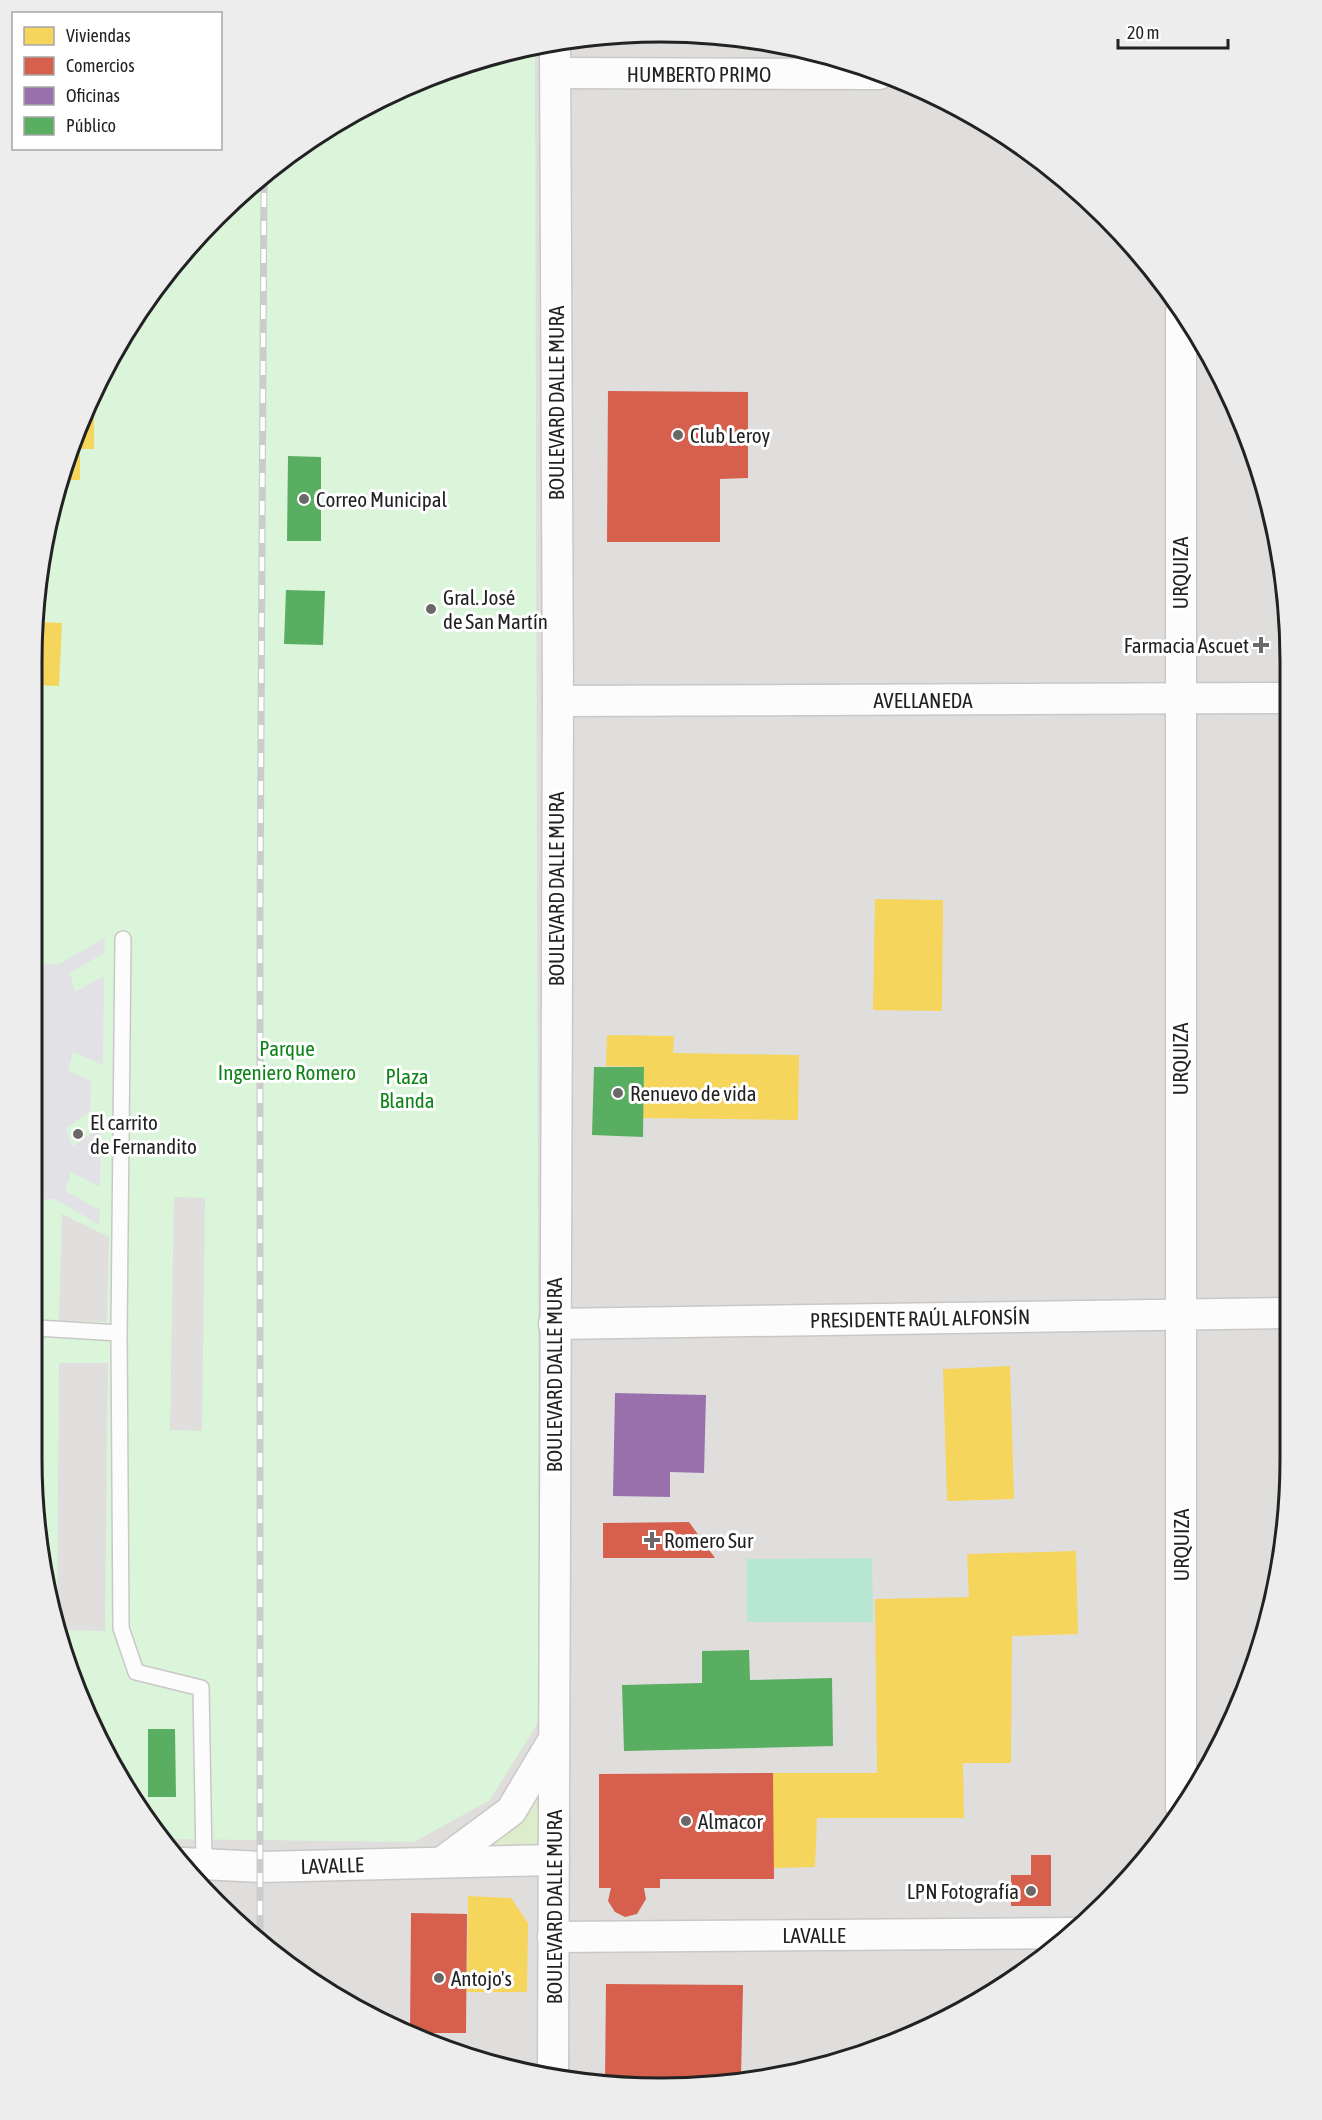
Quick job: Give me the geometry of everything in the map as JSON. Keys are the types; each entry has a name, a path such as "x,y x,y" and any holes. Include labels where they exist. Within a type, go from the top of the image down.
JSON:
{"street":[{"name":"BOULEVARD DALLE MURA","path":"554,2068 554,1324 558,701 555,51"},
{"name":"HUMBERTO PRIMO","path":"555,74 857,74"},
{"name":"URQUIZA","path":"1181,325 1181,1795"},
{"name":"AVELLANEDA","path":"558,701 1280,698"},
{"name":"PRESIDENTE RAÚL ALFONSÍN","path":"554,1324 1280,1313"},
{"name":"BOULEVARD DALLE MURA","path":"442,1862 511,1811 555,1736"},
{"name":"LAVALLE","path":"193,1862 260,1867 554,1860"},
{"name":"LAVALLE","path":"554,1937 1058,1933"}],"lane":[{"path":"123,939 119,1333 121,1628 136,1672 201,1688 193,1862"},
{"path":"42,1328 119,1333"}],"shaded area":[{"path":"661,42 742,47 782,54 821,63 898,89 971,125 1005,146 1038,170 1099,223 1152,284 1176,317 1216,387 1233,424 1259,501 1275,580 1280,661 1279,1499 1268,1580 1247,1658 1216,1733 1176,1803 1152,1836 1099,1897 1038,1950 1005,1974 970,1995 898,2031 821,2057 742,2073 701,2077 621,2077 580,2073 501,2057 424,2031 351,1995 317,1974 253,1924 223,1897 196,1867 146,1803 106,1733 89,1696 63,1619 47,1540 42,1459 43,621 54,540 75,462 106,387 146,317 170,284 223,223 284,170 317,146 387,106 424,89 501,63 540,54 580,47"},
{"path":"105,938 104,953 70,973 75,992 104,976 103,1065 73,1052 68,1070 91,1081 90,1111 66,1128 72,1147 101,1127 100,1187 71,1172 65,1191 100,1210 99,1225 55,1199 42,1200 42,964 59,964"},
{"path":"174,1197 205,1198 202,1431 170,1430"},
{"path":"62,1214 109,1237 107,1322 59,1321"},
{"path":"59,1363 108,1363 105,1631 66,1630 57,1594"},
{"path":"917,1877 908,1906 747,1907 753,1879"}],"green space":[{"name":"Parque Ingeniero Romero","path":"535,55 539,1721 490,1800 414,1842 173,1839 146,1803 106,1733 89,1696 63,1619 47,1540 42,1459 43,621 47,580 63,501 89,424 125,351 146,317 196,253 223,223 284,170 317,146 352,125 424,89 501,63"},
{"path":"872,1558 873,1622 747,1622 747,1559"},
{"path":"549,1756 546,1853 465,1854"}],"building: Viviendas":[{"path":"94,417 94,449 80,449 80,480 69,480 75,462 89,424"},
{"path":"43,622 62,623 59,686 42,685"},
{"path":"875,899 943,900 942,1011 873,1010"},
{"path":"607,1035 674,1036 673,1053 799,1055 798,1120 643,1118 644,1067 606,1066"},
{"path":"1010,1366 1014,1499 947,1501 943,1369"},
{"path":"1076,1551 1078,1634 1012,1636 1011,1763 963,1763 964,1818 817,1818 815,1867 773,1868 773,1773 877,1773 875,1599 969,1597 967,1554"},
{"path":"468,1896 511,1898 528,1923 527,1992 467,1992"}],"building: Comercios":[{"name":"Club Leroy","path":"608,391 748,392 748,478 720,479 720,542 607,542"},
{"name":"Romero Sur","path":"689,1522 715,1558 603,1558 603,1523"},
{"name":"Almacor","path":"773,1773 774,1879 660,1879 660,1888 644,1888 646,1899 637,1914 625,1917 615,1912 608,1901 611,1888 599,1888 599,1774"},
{"name":"LPN Fotografía","path":"1031,1855 1051,1855 1051,1906 1011,1906 1011,1875 1031,1875"},
{"name":"Antojo's","path":"411,1913 467,1914 466,2033 429,2033 410,2025"},
{"path":"606,1984 743,1985 741,2073 661,2078 605,2075"}],"building: Oficinas":[{"path":"615,1393 706,1395 704,1473 670,1472 670,1497 613,1496"}],"building: Público":[{"name":"Correo Municipal","path":"288,456 321,457 321,541 287,541"},
{"path":"286,590 325,591 323,645 284,644"},
{"name":"Renuevo de vida","path":"594,1067 644,1067 643,1137 592,1135"},
{"path":"749,1650 750,1680 832,1678 833,1746 624,1751 622,1685 702,1683 702,1651"},
{"path":"148,1729 175,1729 176,1797 148,1797"}],"railway":[{"path":"260,1930 260,922 264,187"}],"place":[{"name":"Club Leroy","path":"678,435"},
{"name":"Correo Municipal","path":"304,499"},
{"name":"Gral. José de San Martín","path":"431,609"},
{"name":"Farmacia Ascuet","path":"1261,645"},
{"name":"Renuevo de vida","path":"618,1093"},
{"name":"El carrito de Fernandito","path":"78,1134"},
{"name":"Romero Sur","path":"652,1540"},
{"name":"Almacor","path":"686,1821"},
{"name":"LPN Fotografía","path":"1031,1891"},
{"name":"Antojo's","path":"439,1978"}],"park label":[{"name":"Plaza Blanda","path":"407,1088"}]}
